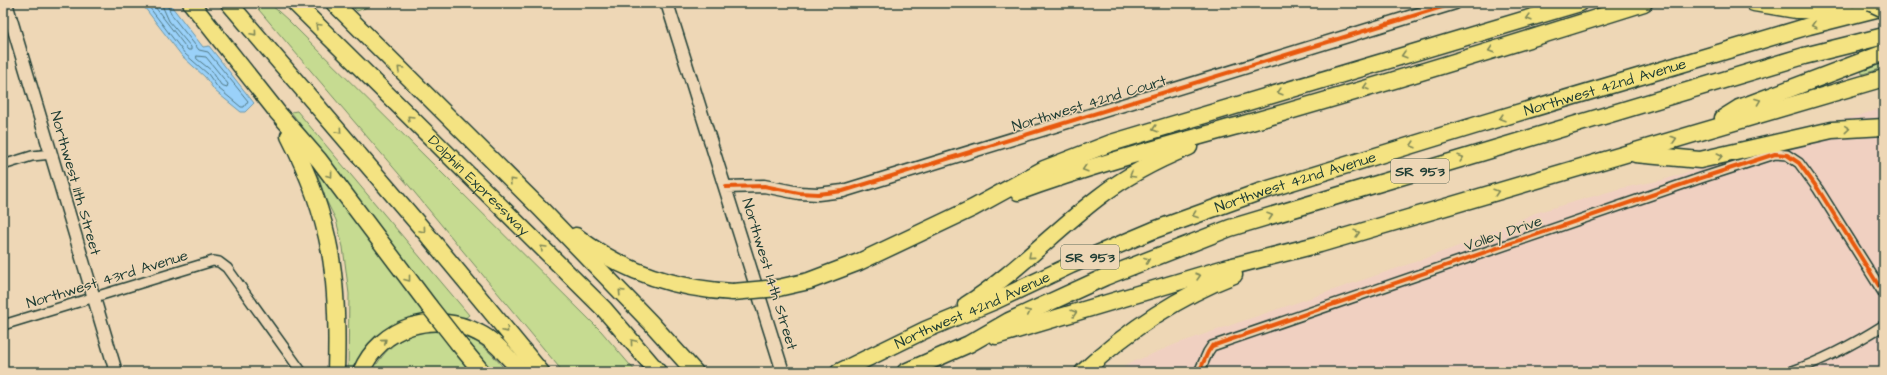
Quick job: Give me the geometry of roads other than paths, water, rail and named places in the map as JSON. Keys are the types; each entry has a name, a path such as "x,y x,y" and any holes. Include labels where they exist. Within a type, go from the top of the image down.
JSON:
{"highway":[{"path":"191,3 278,113 319,160 389,256 482,372"},
{"path":"229,3 425,232 540,372"},
{"name":"Dolphin Expressway","path":"295,3 604,309 658,372"},
{"path":"334,3 540,208 651,323 695,372"},
{"path":"540,208 591,247 630,269 678,285 704,290 733,292 778,288 809,281 843,269 973,208 1044,169 1111,143 1580,3"},
{"path":"973,208 1072,173 1167,144 1244,124 1644,3"},
{"path":"1754,3 1796,10 1868,7 1884,8"},
{"name":"Northwest 42nd Avenue","path":"839,372 925,330 1124,242 1258,192 1868,7"},
{"name":"Northwest 42nd Avenue","path":"905,372 969,344 1009,321 1105,277 1230,228 1796,58 1884,36"},
{"path":"1699,132 1739,108 1884,53"},
{"path":"969,344 1225,268 1320,244 1880,80"},
{"path":"278,113 313,186 327,232 336,291 336,372"},
{"path":"925,330 1001,281 1092,203 1119,183 1160,160 1244,124"},
{"path":"1626,154 1700,160 1832,130 1884,127"},
{"path":"1083,372 1108,348 1157,313 1188,296 1223,279 1320,244"},
{"path":"361,372 374,351 392,335 412,326 433,321 457,324 480,333 491,341 522,372"}],"street":[{"name":"Northwest 11th Street","path":"5,3 52,154 116,372"},
{"name":"Northwest 14th Street","path":"667,3 783,372"},
{"name":"Northwest 42nd Court","path":"726,187 764,186 804,194 843,191 1455,3"},
{"path":"3,165 32,156 52,154"},
{"name":"Volley Drive","path":"1199,372 1212,346 1775,154 1787,155 1799,163 1818,189 1884,294"},
{"name":"Northwest 43rd Avenue","path":"3,325 209,262 219,262 233,276 302,371"},
{"path":"1093,372 1157,313"},
{"path":"1790,372 1853,345 1884,325"}],"water":[{"path":"141,3 169,3 203,47 209,46 254,103 245,112 241,112 215,91 205,77 182,56"}]}
